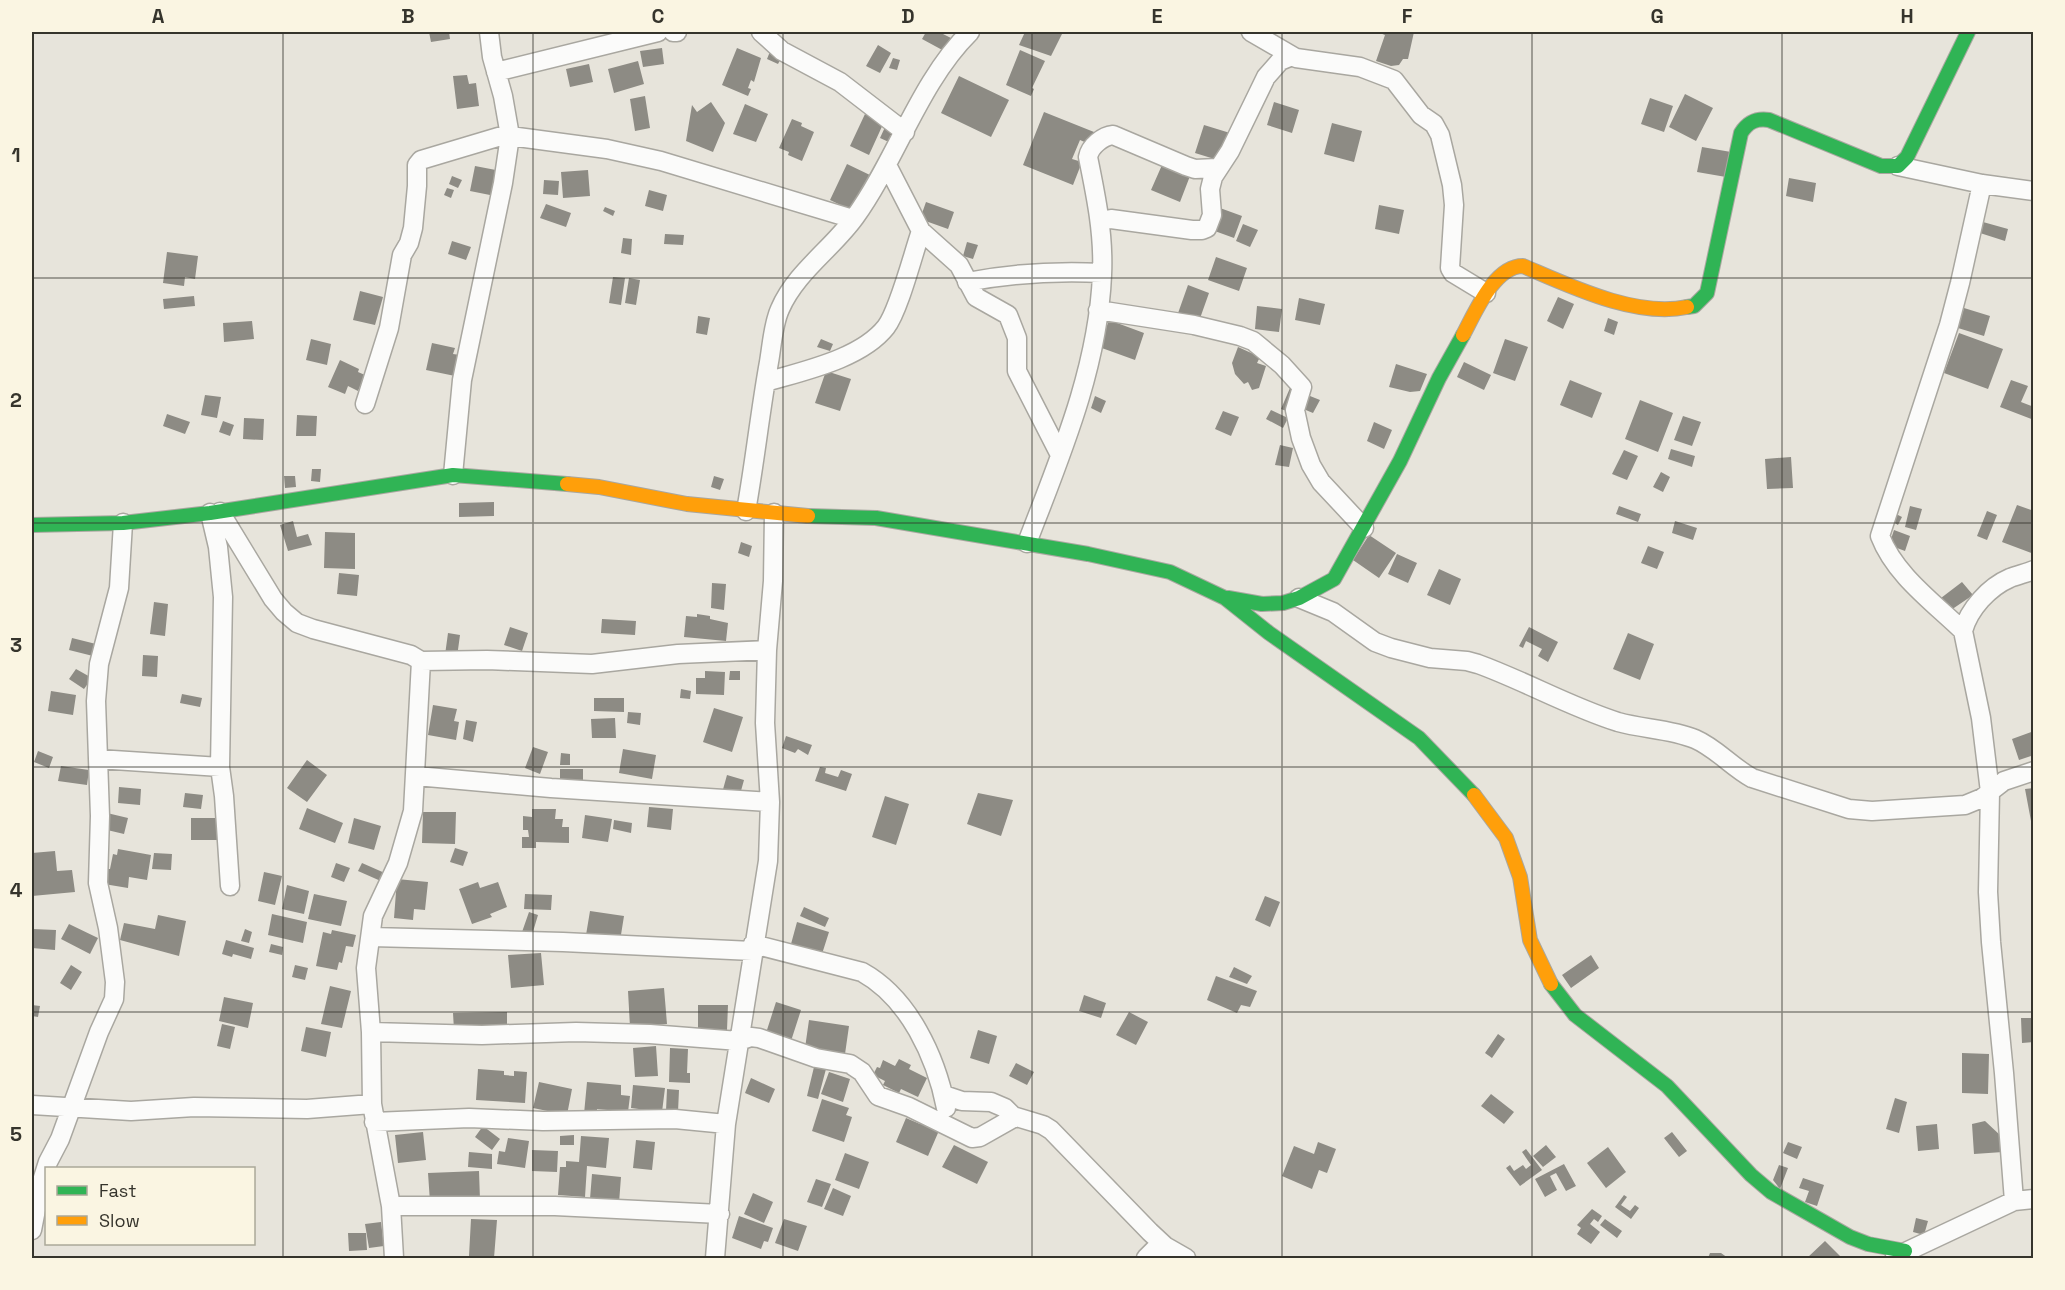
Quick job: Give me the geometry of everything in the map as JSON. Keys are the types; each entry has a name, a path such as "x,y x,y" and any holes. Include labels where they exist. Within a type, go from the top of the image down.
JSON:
{"street":[{"path":"453,474 462,380 510,136 489,32"},
{"path":"496,72 658,32"},
{"path":"761,32 782,51 840,82 905,132"},
{"path":"746,511 779,310 798,279 854,219 887,165 924,95 961,41 970,32"},
{"path":"1251,32 1292,56 1360,67 1387,76 1397,83 1421,115 1434,124 1440,135 1452,185 1454,205 1450,268 1453,273 1486,293"},
{"path":"1898,166 1907,157 1968,32"},
{"path":"1100,221 1111,219 1192,230 1207,228 1212,215 1210,189 1212,177 1230,151 1273,67 1292,56"},
{"path":"1225,598 1262,604 1283,603 1299,598 1334,579 1365,528 1439,378 1486,293 1506,270 1518,266 1588,293 1657,310 1681,310 1700,304 1707,293 1741,132 1745,126 1758,119 1769,120 1881,166 1898,166 1982,184 2034,191"},
{"path":"365,404 389,328 402,255 411,237 419,161 486,140 510,136 607,148 661,161 854,219"},
{"path":"1026,543 1078,409 1098,310 1102,273 1100,221 1088,157 1091,149 1108,136 1121,138 1195,169 1217,168"},
{"path":"887,165 921,231 951,256 976,297 1008,315 1017,338 1017,371 1060,455"},
{"path":"1963,631 1899,570 1886,552 1880,536 1948,325 1960,283 1982,184"},
{"path":"766,382 837,360 859,349 881,332 891,318 921,231"},
{"path":"967,282 997,276 1062,271 1102,273"},
{"path":"1098,310 1194,325 1253,341 1282,365 1302,387 1295,410 1301,438 1311,465 1321,482 1365,528"},
{"path":"32,525 123,523 215,513 453,474 599,487 687,504 746,511 820,517 876,518 1026,543 1170,572 1225,598 1269,633 1419,738 1469,788 1506,838 1520,877 1530,940 1555,992 1575,1016 1668,1086 1751,1175 1771,1192 1850,1237 1899,1255 2014,1202 2034,1199"},
{"path":"215,513 273,599 297,623 411,655 421,661 487,660 592,664 678,654 767,650"},
{"path":"215,513 223,597 220,767 230,886"},
{"path":"715,1258 726,1124 768,861 770,802 765,723 767,650 773,581 774,513"},
{"path":"46,1167 60,1139 99,1032 114,999 115,982 99,883 100,816 96,701 99,664 119,588 123,523"},
{"path":"2014,1202 1990,931 1988,892 1990,792 1981,718 1963,631 1966,619 1973,608 1993,588 2008,579 2034,570"},
{"path":"1299,598 1333,612 1375,642 1390,648 1430,658 1467,661 1502,673 1619,722 1694,739 1752,778 1849,809 1872,811 1965,805 1982,798 2004,781 2034,771"},
{"path":"394,1258 391,1206 373,1113 371,1032 366,968 373,916 398,863 413,811 421,661"},
{"path":"98,759 220,767"},
{"path":"416,776 551,788 770,802"},
{"path":"371,937 753,947 862,972 886,991 911,1019 924,1041 944,1095 950,1127"},
{"path":"371,1032 461,1035 604,1033 739,1041 751,1037 759,1038 806,1055 850,1064 862,1072 878,1096 909,1107 976,1138 1015,1117"},
{"path":"944,1095 962,1101 991,1102 1005,1108 1015,1117 1035,1122 1051,1130 1115,1198 1165,1246 1186,1258"},
{"path":"32,1105 131,1111 194,1107 307,1109 543,1121 675,1119 726,1124"},
{"path":"32,1230 40,1184 45,1170"},
{"path":"391,1206 555,1206 720,1214"},
{"path":"1146,1258 1155,1250 1165,1246"}],"building":[{"path":"429,32 449,32 450,39 431,42"},
{"path":"926,32 939,32 953,39 946,52 922,39"},
{"path":"1025,32 1062,34 1051,56 1019,45"},
{"path":"1377,32 1414,32 1408,59 1403,59 1399,65 1391,66 1376,61 1385,35"},
{"path":"878,45 891,53 880,73 866,66"},
{"path":"662,48 664,64 643,67 640,51"},
{"path":"737,48 761,58 754,82 751,80 748,88 751,89 748,96 722,85"},
{"path":"771,49 783,54 778,64 767,59"},
{"path":"1020,50 1045,61 1032,88 1034,89 1031,96 1006,85"},
{"path":"893,58 900,60 897,70 889,68"},
{"path":"638,61 644,84 614,93 608,69"},
{"path":"589,64 593,82 570,87 566,69"},
{"path":"467,75 469,84 476,83 479,106 457,109 453,76"},
{"path":"959,76 1009,100 991,137 941,113"},
{"path":"1685,94 1713,108 1696,141 1669,127"},
{"path":"645,96 650,128 635,131 630,99"},
{"path":"1650,98 1673,106 1664,132 1641,124"},
{"path":"711,102 725,123 713,152 686,141 692,105 697,112"},
{"path":"1274,102 1299,110 1292,133 1267,125"},
{"path":"745,104 768,114 756,142 733,134"},
{"path":"1044,112 1094,132 1089,144 1080,140 1072,159 1082,162 1073,185 1023,165"},
{"path":"865,114 884,122 869,155 850,146"},
{"path":"792,119 814,132 802,161 779,148"},
{"path":"1332,123 1362,131 1354,162 1324,154"},
{"path":"886,125 897,131 891,143 880,138"},
{"path":"1204,125 1230,133 1221,161 1195,153"},
{"path":"1702,147 1731,152 1726,177 1697,172"},
{"path":"847,164 872,176 855,212 830,200"},
{"path":"1162,165 1190,176 1180,202 1151,190"},
{"path":"475,166 501,171 495,196 470,191"},
{"path":"588,170 590,196 563,198 561,172"},
{"path":"452,176 462,180 458,188 449,184"},
{"path":"1789,178 1816,183 1813,202 1786,196"},
{"path":"544,180 559,181 558,195 543,194"},
{"path":"447,188 454,190 451,198 444,195"},
{"path":"649,190 667,195 663,211 645,206"},
{"path":"926,202 954,212 948,229 920,219"},
{"path":"546,204 571,213 566,227 540,218"},
{"path":"1379,205 1404,210 1399,234 1375,229"},
{"path":"605,207 615,211 613,216 603,211"},
{"path":"1220,208 1242,216 1234,238 1212,230"},
{"path":"1983,222 2008,229 2005,241 1980,233"},
{"path":"1243,224 1258,230 1250,247 1236,241"},
{"path":"665,234 684,235 683,245 664,244"},
{"path":"623,238 632,239 631,255 621,253"},
{"path":"452,241 471,247 466,260 448,254"},
{"path":"967,242 978,245 973,259 963,256"},
{"path":"167,252 198,256 195,279 185,277 184,286 163,283"},
{"path":"1216,257 1247,268 1239,291 1208,280"},
{"path":"613,277 625,278 621,305 609,303"},
{"path":"629,278 640,280 636,305 625,303"},
{"path":"1188,285 1209,293 1198,324 1177,316"},
{"path":"360,291 383,297 375,325 353,320"},
{"path":"194,296 195,306 164,309 163,299"},
{"path":"1558,297 1574,304 1563,329 1547,321"},
{"path":"1299,298 1325,304 1320,325 1295,320"},
{"path":"1257,306 1282,309 1279,332 1255,329"},
{"path":"1964,308 1990,316 1984,336 1958,328"},
{"path":"698,316 710,318 707,335 696,333"},
{"path":"1608,318 1618,322 1614,335 1604,331"},
{"path":"1109,320 1144,333 1135,360 1099,347"},
{"path":"252,321 254,339 224,342 223,323"},
{"path":"1959,333 2003,349 1988,389 1944,373"},
{"path":"311,339 331,344 327,365 306,360"},
{"path":"821,339 833,344 830,351 817,347"},
{"path":"1505,339 1528,347 1515,381 1493,373"},
{"path":"432,343 455,348 453,354 460,355 455,376 426,370"},
{"path":"1238,347 1260,357 1257,363 1266,366 1259,388 1252,390 1248,382 1244,384 1235,374 1232,363"},
{"path":"340,360 359,369 358,372 365,375 358,391 348,386 345,394 328,387"},
{"path":"1464,362 1491,375 1484,390 1457,377"},
{"path":"1396,364 1427,374 1420,391 1410,392 1389,387"},
{"path":"826,371 851,379 840,411 815,403"},
{"path":"1570,380 1602,393 1592,418 1560,405"},
{"path":"2011,380 2028,386 2021,402 2034,407 2034,420 2000,407"},
{"path":"1290,388 1300,392 1292,413 1281,409"},
{"path":"1305,394 1320,400 1313,413 1301,408"},
{"path":"205,395 221,397 217,418 201,415"},
{"path":"1095,396 1106,401 1101,413 1091,408"},
{"path":"1640,400 1673,413 1658,452 1625,439"},
{"path":"1271,410 1288,418 1283,428 1266,419"},
{"path":"1223,411 1239,417 1231,436 1215,429"},
{"path":"167,414 190,422 185,434 163,426"},
{"path":"297,415 317,416 316,436 296,436"},
{"path":"1683,416 1701,422 1692,446 1674,440"},
{"path":"244,418 264,419 263,440 243,439"},
{"path":"223,421 234,425 230,436 219,432"},
{"path":"1374,422 1392,430 1384,449 1367,441"},
{"path":"1280,445 1293,448 1289,467 1275,465"},
{"path":"1671,449 1695,456 1692,467 1668,459"},
{"path":"1624,450 1638,456 1627,480 1612,474"},
{"path":"1791,457 1793,488 1767,489 1765,459"},
{"path":"312,469 321,469 320,482 311,481"},
{"path":"1661,472 1670,477 1663,492 1653,487"},
{"path":"284,476 295,476 296,487 285,488"},
{"path":"714,476 724,479 720,490 711,487"},
{"path":"494,502 494,516 459,517 459,503"},
{"path":"2017,505 2034,511 2034,554 2002,542"},
{"path":"1619,506 1641,514 1638,522 1616,514"},
{"path":"1910,506 1922,509 1916,530 1905,527"},
{"path":"1987,511 1997,515 1987,540 1977,536"},
{"path":"1894,513 1902,517 1898,525 1890,520"},
{"path":"293,521 297,537 308,534 312,545 288,551 280,525"},
{"path":"1675,521 1697,528 1693,540 1672,533"},
{"path":"1894,530 1910,536 1905,551 1889,545"},
{"path":"325,532 355,533 355,569 324,568"},
{"path":"1369,535 1396,553 1379,578 1353,560"},
{"path":"741,542 752,546 749,557 738,553"},
{"path":"1648,546 1664,552 1657,569 1641,563"},
{"path":"1397,554 1417,563 1408,583 1388,574"},
{"path":"1439,569 1461,579 1450,605 1427,595"},
{"path":"339,573 359,575 357,596 337,594"},
{"path":"1962,582 1973,595 1951,610 1941,598"},
{"path":"712,583 726,584 724,610 711,608"},
{"path":"154,602 168,604 165,636 150,634"},
{"path":"697,614 728,623 726,641 684,637 686,616 697,617"},
{"path":"602,619 636,621 635,635 601,633"},
{"path":"510,627 528,633 522,651 504,645"},
{"path":"1529,627 1558,642 1548,662 1538,656 1542,649 1526,641 1523,648 1519,646"},
{"path":"448,633 460,635 457,657 445,655"},
{"path":"1628,633 1654,644 1640,680 1613,669"},
{"path":"72,638 96,644 93,656 69,650"},
{"path":"143,655 158,656 157,677 142,676"},
{"path":"76,669 92,678 84,689 69,679"},
{"path":"705,671 725,672 724,695 696,694 696,678 705,678"},
{"path":"730,671 740,671 740,680 729,680"},
{"path":"681,689 691,691 690,699 680,698"},
{"path":"51,691 76,695 73,715 48,711"},
{"path":"182,694 202,698 200,707 180,703"},
{"path":"594,698 624,698 624,712 594,711"},
{"path":"433,705 457,709 454,721 459,722 456,740 428,735"},
{"path":"714,708 743,717 732,752 703,742"},
{"path":"628,712 641,713 640,725 627,723"},
{"path":"615,718 616,738 592,738 591,719"},
{"path":"466,720 477,722 473,742 463,739"},
{"path":"2034,731 2034,755 2019,760 2012,739"},
{"path":"786,736 812,745 808,755 798,749 795,753 782,748"},
{"path":"533,747 548,752 540,774 525,768"},
{"path":"623,749 656,755 652,779 619,773"},
{"path":"38,751 53,757 49,768 34,762"},
{"path":"561,753 570,754 570,765 560,765"},
{"path":"307,760 327,775 307,802 287,788"},
{"path":"61,766 89,770 87,785 58,781"},
{"path":"820,767 826,768 825,773 838,777 841,770 852,774 846,791 815,781"},
{"path":"560,769 583,769 583,784 560,784"},
{"path":"727,775 744,780 739,798 722,793"},
{"path":"119,787 141,789 140,805 118,803"},
{"path":"2034,788 2034,820 2031,821 2025,789"},
{"path":"185,793 203,795 201,809 183,807"},
{"path":"978,793 1013,800 1001,836 967,824"},
{"path":"885,796 909,804 896,845 872,837"},
{"path":"649,807 673,809 671,830 647,827"},
{"path":"307,808 343,823 335,843 299,829"},
{"path":"532,809 556,809 555,819 563,819 562,827 569,827 569,843 536,842 536,848 522,848 522,837 529,837 528,830 523,830 523,816 532,817"},
{"path":"423,812 456,812 455,844 422,843"},
{"path":"107,813 128,818 124,834 103,829"},
{"path":"585,815 612,819 608,842 582,838"},
{"path":"191,818 220,818 220,840 191,840"},
{"path":"354,818 381,826 374,850 348,843"},
{"path":"614,820 632,823 631,833 613,829"},
{"path":"455,848 468,852 463,866 450,862"},
{"path":"118,849 151,855 147,880 129,877 128,888 104,884 113,854 117,855"},
{"path":"55,851 57,871 72,870 75,892 32,896 32,853"},
{"path":"154,853 172,854 171,870 152,869"},
{"path":"336,863 350,868 344,882 331,877"},
{"path":"362,863 387,874 383,882 358,871"},
{"path":"264,872 282,876 275,905 258,901"},
{"path":"397,879 428,882 425,910 414,909 413,920 394,918"},
{"path":"478,882 480,888 498,882 507,907 490,914 492,917 472,924 459,889"},
{"path":"287,885 309,891 304,914 282,909"},
{"path":"314,894 347,901 341,926 308,919"},
{"path":"525,894 552,895 551,910 524,909"},
{"path":"1265,896 1280,902 1270,927 1255,920"},
{"path":"804,907 829,918 825,927 800,916"},
{"path":"590,911 624,916 620,941 586,935"},
{"path":"529,912 538,915 532,935 522,932"},
{"path":"272,914 307,922 303,943 268,935"},
{"path":"158,915 186,921 179,956 120,940 124,923 155,929"},
{"path":"797,922 829,932 822,954 791,944"},
{"path":"69,924 98,938 90,954 61,939"},
{"path":"32,929 56,930 55,950 32,948"},
{"path":"245,929 252,932 249,943 241,941"},
{"path":"332,930 356,935 353,947 346,946 342,963 339,962 337,970 316,966 323,932 331,934"},
{"path":"226,940 254,948 251,959 233,954 232,957 222,954"},
{"path":"271,944 283,947 282,955 269,952"},
{"path":"541,953 544,985 511,988 508,955"},
{"path":"1591,955 1599,968 1571,988 1562,975"},
{"path":"71,965 82,972 71,990 60,983"},
{"path":"295,965 308,968 305,980 292,977"},
{"path":"1234,967 1252,976 1247,984 1229,977"},
{"path":"1216,976 1257,991 1250,1007 1241,1005 1237,1013 1207,1000"},
{"path":"330,986 351,991 342,1028 321,1024"},
{"path":"664,988 667,1024 630,1027 628,991"},
{"path":"1084,995 1106,1003 1101,1018 1079,1011"},
{"path":"224,997 253,1003 248,1028 219,1021"},
{"path":"776,1002 801,1010 791,1041 766,1033"},
{"path":"32,1005 40,1006 38,1017 32,1016"},
{"path":"698,1005 728,1005 727,1030 698,1030"},
{"path":"507,1012 507,1029 454,1030 453,1013"},
{"path":"1129,1012 1148,1022 1136,1045 1116,1035"},
{"path":"2021,1018 2034,1018 2034,1042 2022,1043"},
{"path":"809,1020 849,1026 845,1054 805,1048"},
{"path":"222,1024 235,1027 230,1049 217,1046"},
{"path":"306,1027 331,1032 326,1057 301,1051"},
{"path":"978,1030 997,1036 989,1064 970,1058"},
{"path":"1498,1034 1505,1039 1492,1058 1485,1053"},
{"path":"656,1046 658,1076 635,1077 633,1048"},
{"path":"670,1048 688,1049 687,1073 690,1073 690,1083 669,1082"},
{"path":"1962,1053 1989,1054 1988,1094 1962,1093"},
{"path":"899,1059 911,1065 909,1069 927,1078 918,1097 901,1089 899,1093 883,1085 885,1081 873,1075 877,1067 880,1068 883,1060 895,1066"},
{"path":"1016,1063 1034,1072 1027,1085 1009,1076"},
{"path":"814,1067 826,1069 818,1099 807,1096"},
{"path":"478,1069 504,1071 504,1075 514,1076 514,1071 527,1072 525,1103 476,1100"},
{"path":"829,1072 850,1079 843,1102 821,1094"},
{"path":"751,1078 775,1089 769,1103 745,1093"},
{"path":"539,1082 572,1089 567,1115 533,1108"},
{"path":"587,1082 621,1085 621,1095 630,1096 628,1112 597,1109 597,1115 584,1114"},
{"path":"633,1085 665,1088 662,1112 631,1108"},
{"path":"667,1089 679,1090 678,1112 666,1111"},
{"path":"1491,1094 1514,1112 1504,1124 1481,1106"},
{"path":"1895,1098 1907,1102 1899,1133 1886,1129"},
{"path":"822,1099 849,1108 846,1115 852,1117 844,1142 812,1131"},
{"path":"906,1118 920,1124 922,1118 941,1126 928,1156 896,1142"},
{"path":"1985,1121 2001,1136 2003,1152 1974,1154 1972,1124"},
{"path":"1937,1124 1939,1149 1918,1151 1916,1126"},
{"path":"483,1126 500,1139 492,1150 475,1137"},
{"path":"423,1132 426,1160 398,1163 395,1135"},
{"path":"1672,1132 1687,1151 1679,1157 1664,1138"},
{"path":"574,1135 574,1145 560,1145 560,1136"},
{"path":"581,1136 609,1138 606,1168 587,1166 585,1197 558,1195 560,1167 566,1167 566,1161 579,1162"},
{"path":"508,1138 529,1141 525,1168 497,1164 499,1151 505,1152"},
{"path":"636,1140 655,1142 652,1170 633,1168"},
{"path":"1318,1142 1336,1149 1327,1173 1319,1170 1312,1189 1282,1176 1294,1146 1314,1154"},
{"path":"1788,1142 1802,1147 1797,1159 1783,1153"},
{"path":"954,1145 988,1162 977,1184 942,1167"},
{"path":"1546,1145 1556,1157 1543,1167 1533,1156"},
{"path":"1608,1147 1626,1172 1606,1188 1587,1163"},
{"path":"1526,1149 1542,1170 1520,1186 1506,1168 1510,1165 1514,1171 1523,1165 1526,1169 1531,1165 1522,1152"},
{"path":"532,1150 558,1151 557,1172 532,1171"},
{"path":"469,1152 492,1154 492,1169 468,1167"},
{"path":"845,1153 869,1162 859,1189 835,1180"},
{"path":"1564,1164 1576,1186 1566,1191 1556,1173 1550,1176 1557,1190 1545,1197 1535,1179"},
{"path":"1779,1165 1788,1168 1780,1189 1773,1180"},
{"path":"479,1171 480,1200 430,1202 428,1173"},
{"path":"592,1174 621,1177 619,1203 590,1199"},
{"path":"1803,1178 1824,1185 1817,1206 1805,1202 1809,1191 1799,1188"},
{"path":"816,1179 831,1184 822,1207 807,1202"},
{"path":"833,1188 851,1196 843,1216 824,1209"},
{"path":"753,1193 773,1202 764,1223 744,1214"},
{"path":"1624,1195 1627,1197 1621,1205 1630,1211 1635,1205 1639,1208 1631,1219 1615,1207"},
{"path":"1592,1209 1602,1216 1598,1222 1594,1219 1590,1224 1600,1232 1591,1244 1577,1234 1581,1228 1577,1225"},
{"path":"739,1216 773,1228 768,1242 764,1241 761,1249 732,1238"},
{"path":"1916,1218 1928,1221 1924,1235 1913,1232"},
{"path":"471,1219 497,1220 494,1258 469,1256"},
{"path":"784,1219 807,1226 798,1251 775,1243"},
{"path":"1605,1219 1622,1231 1617,1238 1600,1225"},
{"path":"381,1222 384,1246 369,1248 365,1224"},
{"path":"348,1233 366,1233 367,1250 349,1251"},
{"path":"1825,1241 1842,1258 1807,1258"},
{"path":"1710,1253 1721,1253 1728,1258 1708,1258"}],"traffic: fast":[{"path":"1687,307 1694,306 1707,293 1741,133 1746,126 1756,120 1769,120 1881,166 1898,166 1907,157 1968,32"},
{"path":"1228,598 1262,604 1283,603 1299,598 1334,579 1400,461 1439,378 1463,335"},
{"path":"32,525 123,523 210,513 453,475 567,484"},
{"path":"808,516 876,518 1088,554 1170,572 1225,598 1269,633 1419,738 1474,795"},
{"path":"1551,984 1575,1015 1667,1086 1751,1175 1771,1192 1850,1237 1868,1244 1905,1251"}],"traffic: slow":[{"path":"1463,335 1494,282 1513,268 1523,266 1582,291 1625,304 1646,308 1687,307"},
{"path":"567,484 599,487 687,504 808,516"},
{"path":"1474,795 1506,838 1520,877 1530,940 1551,984"}]}
